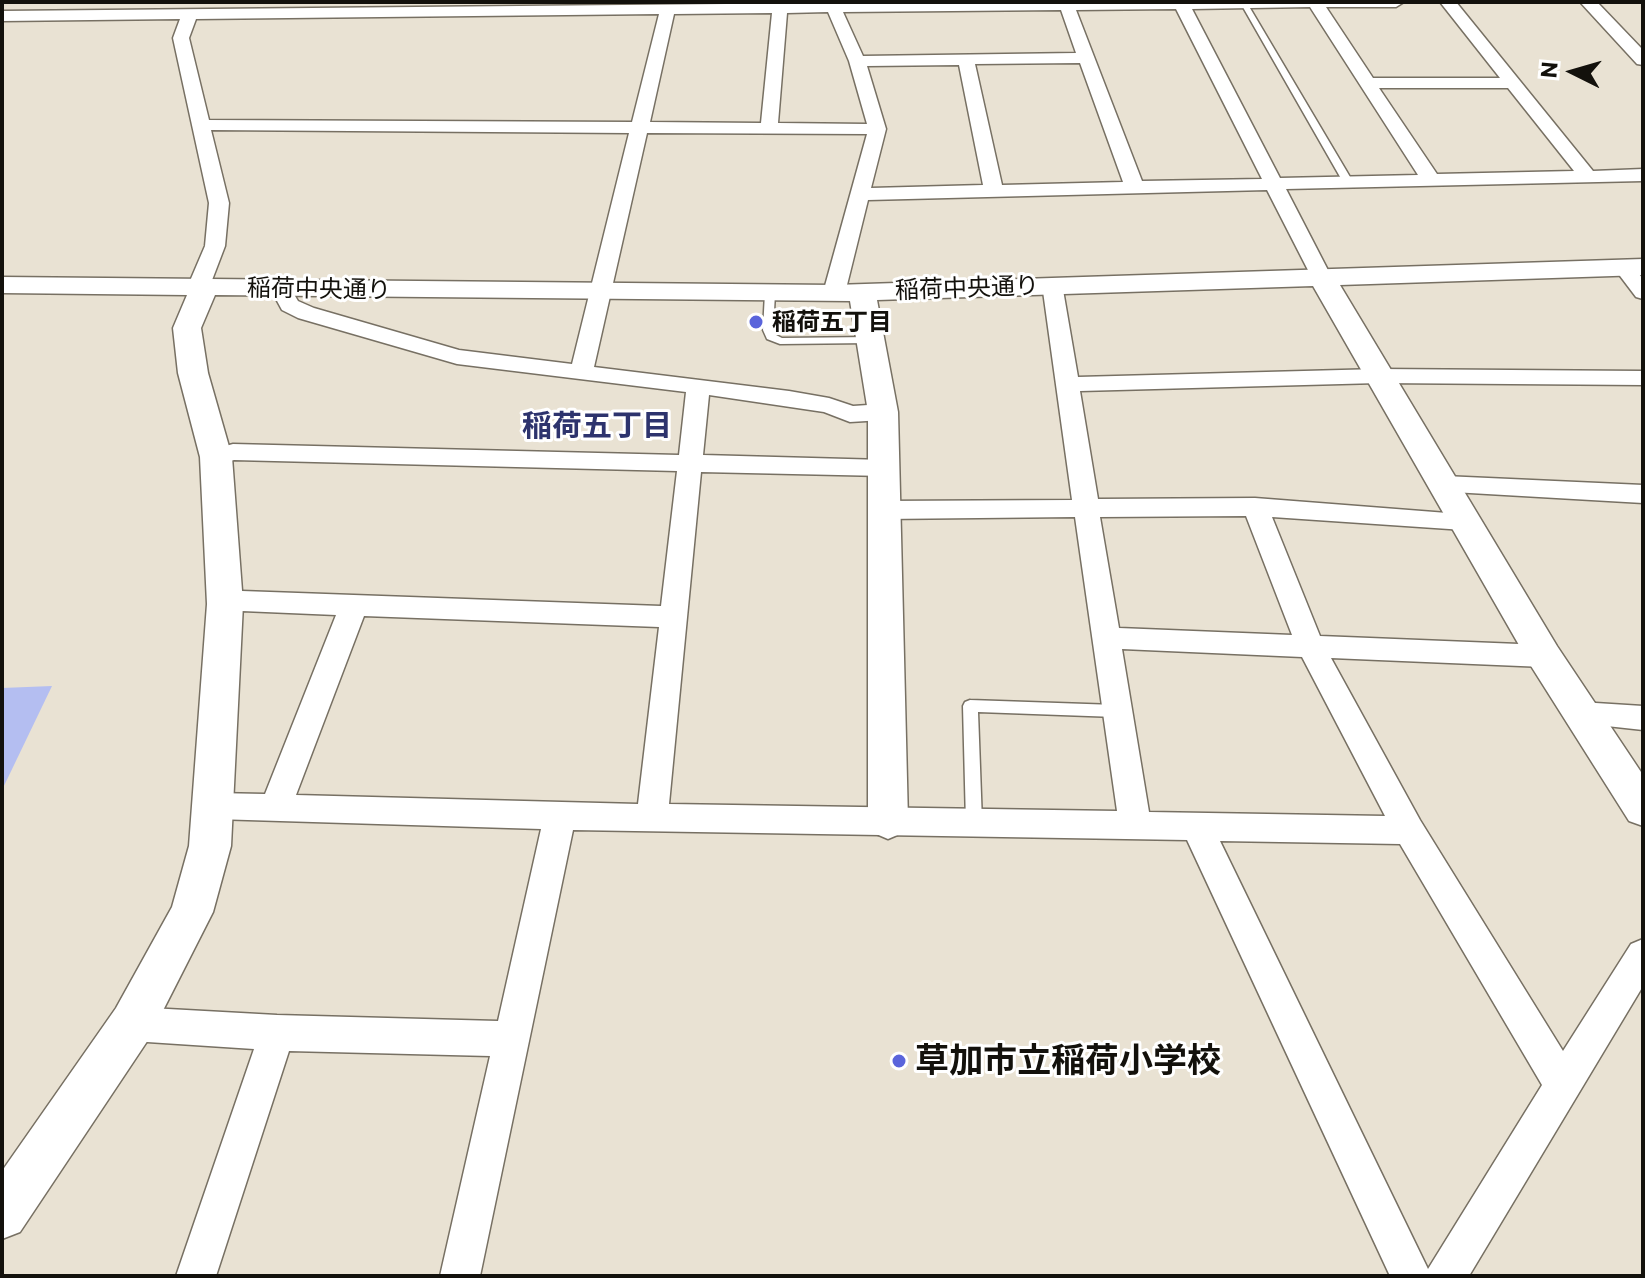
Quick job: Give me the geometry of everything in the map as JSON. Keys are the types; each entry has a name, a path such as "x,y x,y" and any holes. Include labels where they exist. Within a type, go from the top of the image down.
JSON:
{"street":[{"path":"2,16 1396,2"},
{"path":"1448,2 1588,176"},
{"path":"1588,2 1643,60"},
{"path":"1315,3 1431,180"},
{"path":"1182,5 1321,276 1544,656 1643,809"},
{"path":"1067,6 1134,186"},
{"path":"581,373 668,8"},
{"path":"769,128 780,8"},
{"path":"834,9 857,61 877,129 834,293"},
{"path":"2,1214 132,1024 192,912 210,846 215,806 225,604 216,457 193,373 187,328 215,246 219,203 181,38 190,14"},
{"path":"857,61 1086,58"},
{"path":"966,60 994,190"},
{"path":"1368,83 1513,83"},
{"path":"201,125 877,129"},
{"path":"861,194 1643,175"},
{"path":"1634,267 1643,293"},
{"name":"稲荷中央通り","path":"2,285 834,293 1634,267"},
{"path":"1052,284 1135,826"},
{"path":"281,288 290,305 306,313 457,357 829,405 850,414 883,412"},
{"path":"862,292 883,412 888,821"},
{"path":"1066,384 1379,376 1643,378"},
{"path":"652,817 698,388"},
{"path":"216,457 233,452 884,468"},
{"path":"1444,485 1643,494"},
{"path":"883,510 1255,507 1464,521"},
{"path":"1255,507 1310,645 1409,830 1563,1085"},
{"path":"225,604 242,601 674,617"},
{"path":"276,807 354,605"},
{"path":"1105,638 1544,656"},
{"path":"1580,714 1643,718"},
{"path":"215,806 560,816 1409,830"},
{"path":"460,1276 560,816"},
{"path":"1197,827 1411,1276"},
{"path":"1446,1276 1643,955"},
{"path":"132,1024 277,1033 510,1039"},
{"path":"196,1276 277,1033"}],"lane":[{"path":"1243,3 1348,182"},
{"path":"770,293 768,330 771,337 780,341 870,340"},
{"path":"974,823 970,706 1116,711"}],"building":[{"path":"52,686 2,790 2,688"}],"place":[{"name":"稲荷五丁目","path":"756,322"},
{"name":"草加市立稲荷小学校","path":"899,1061"}],"district":[{"name":"稲荷五丁目","path":"597,426"}]}
